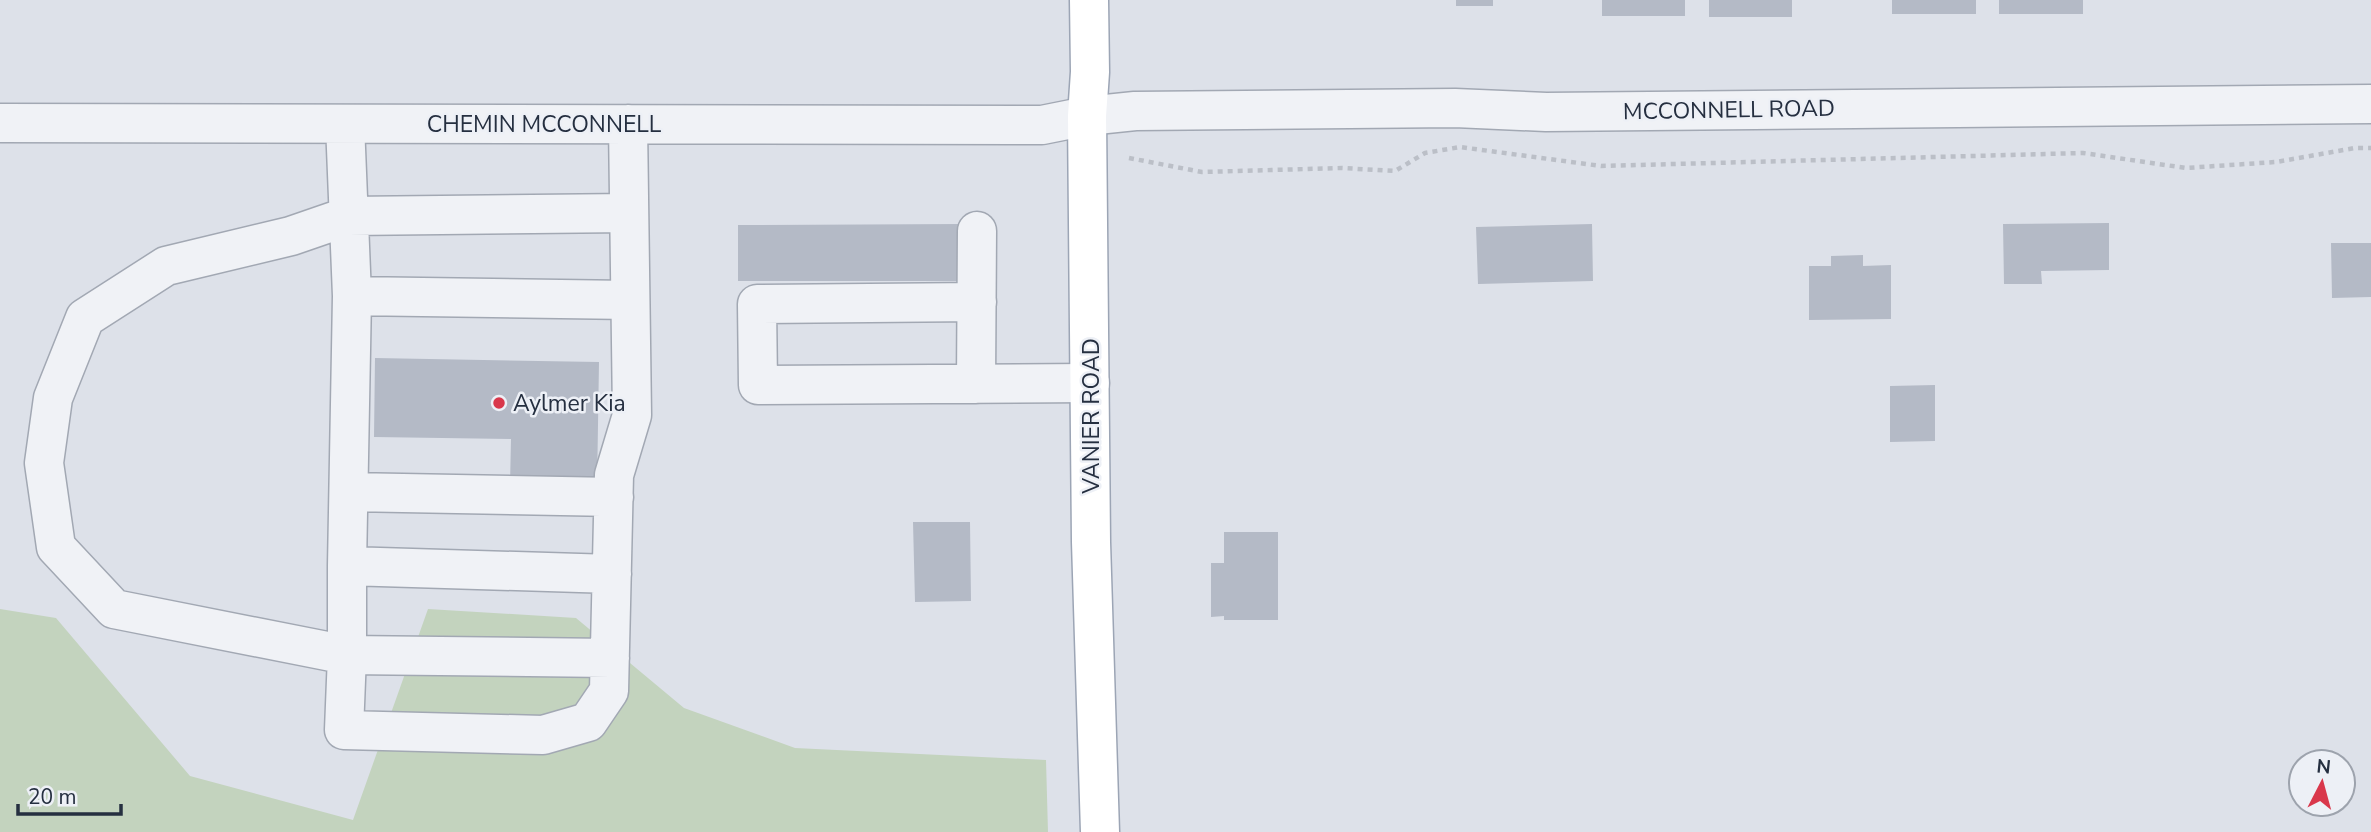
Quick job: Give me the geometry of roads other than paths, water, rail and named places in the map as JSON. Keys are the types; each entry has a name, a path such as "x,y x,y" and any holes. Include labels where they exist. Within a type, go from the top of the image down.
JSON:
{"main road":[{"name":"VANIER ROAD","path":"1088,0 1091,542 1100,832"}],"street":[{"name":"MCCONNELL ROAD","path":"1087,116 1135,111 1455,108 1546,112 2371,104"},
{"name":"CHEMIN MCCONNELL","path":"0,123 1042,125 1087,116"},
{"path":"345,124 352,296 344,730 543,735 588,722 609,691 614,475 632,415 628,124"},
{"path":"610,659 347,655 114,609 55,547 44,463 53,398 85,318 166,266 291,236 349,216 629,213"},
{"path":"976,384 977,231"},
{"path":"352,296 631,300"},
{"path":"976,302 757,304 758,385 1090,383"},
{"path":"349,492 614,497"},
{"path":"347,566 612,574"}],"place":[{"name":"Aylmer Kia","path":"499,403"}]}
